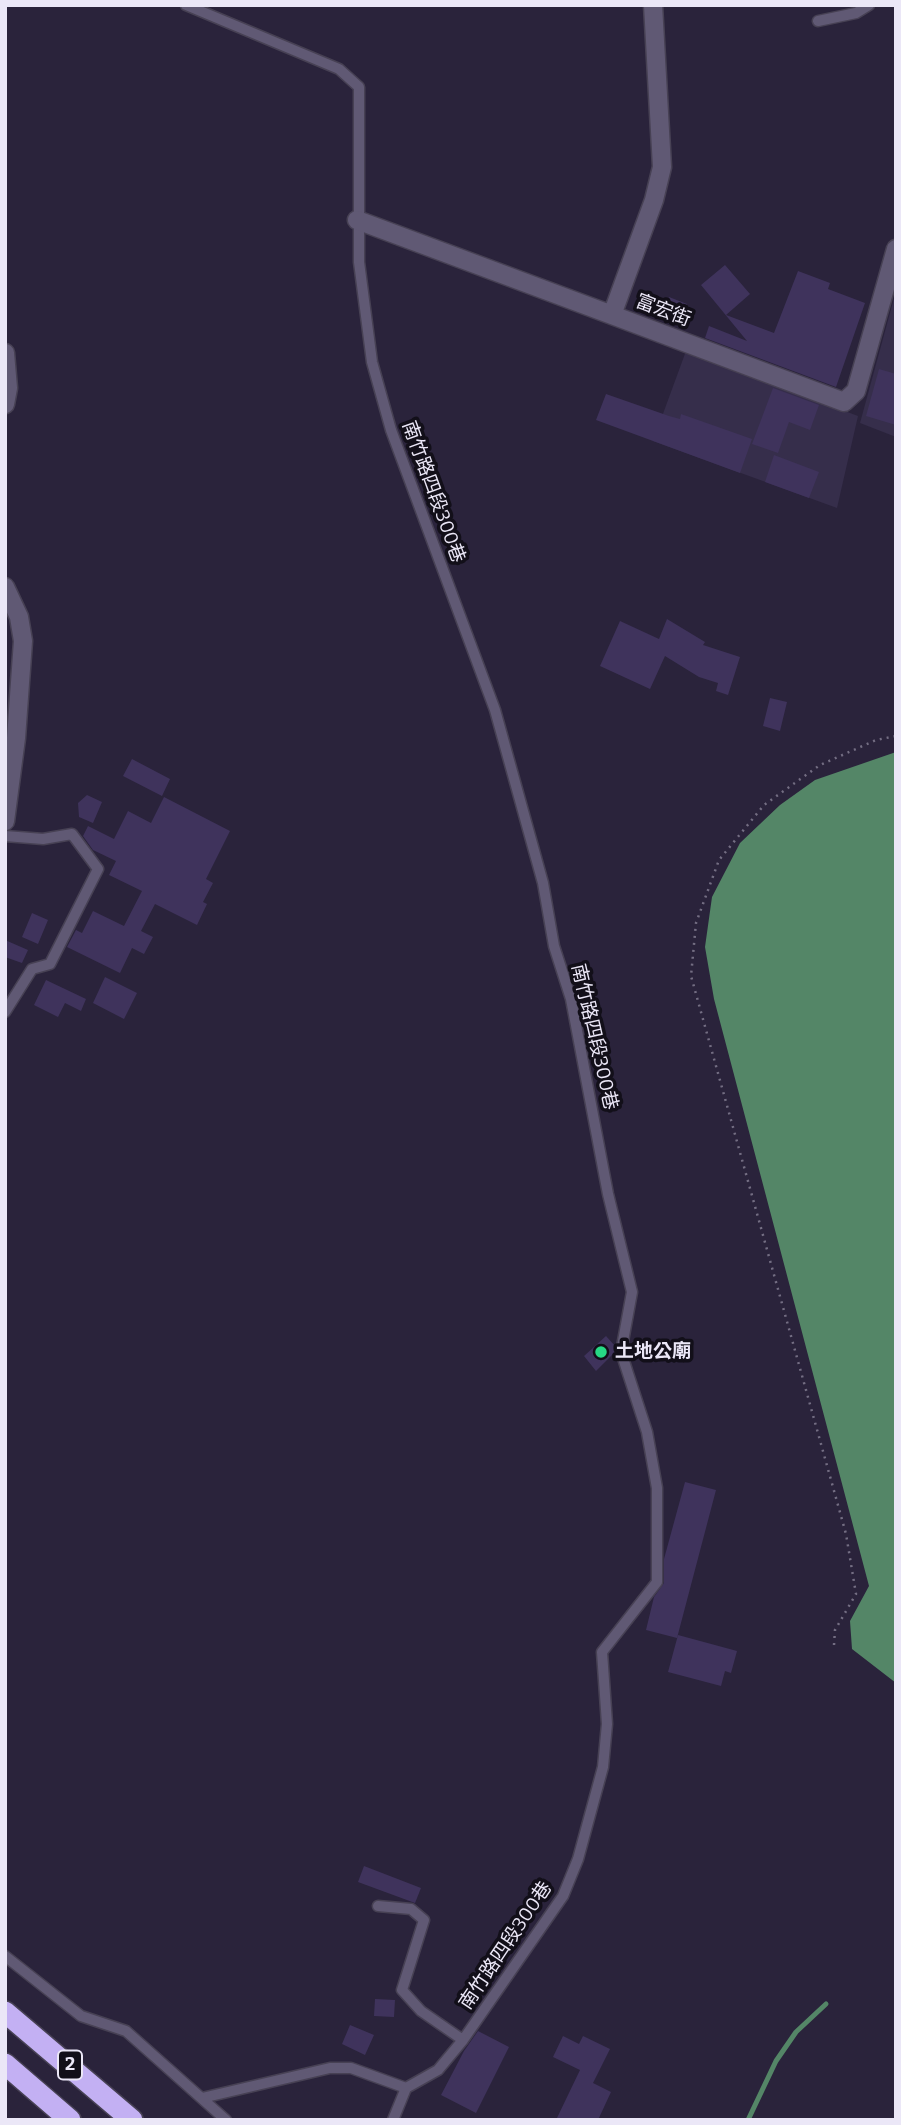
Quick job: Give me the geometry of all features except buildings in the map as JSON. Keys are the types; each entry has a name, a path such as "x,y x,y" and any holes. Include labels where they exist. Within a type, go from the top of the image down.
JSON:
{"highway":[{"name":"2","path":"5,2012 132,2120"},
{"name":"2","path":"5,2064 70,2120"}],"street":[{"name":"富宏街","path":"653,5 662,167 654,200 612,314 844,402 856,391 896,249"},
{"path":"357,220 612,314"},
{"path":"5,353 8,388 5,404"},
{"path":"5,587 19,617 23,641 16,738 5,821"}],"lane":[{"name":"南竹路四段300巷","path":"186,5 339,69 359,87 357,220 359,261 372,362 388,419 495,710 543,883 554,946 571,999 608,1194 632,1292 621,1352 647,1432 657,1488 657,1582 602,1652 607,1724 603,1767 578,1859 564,1896 463,2040 438,2070 406,2088"},
{"path":"818,21 856,13 869,5"},
{"path":"5,836 43,839 72,834 99,869 50,964 32,969 5,1012"},
{"path":"378,1906 411,1909 424,1920 402,1990 421,2011 463,2040"},
{"path":"5,1956 81,2015 126,2031 226,2120"},
{"path":"202,2098 330,2068 351,2068 406,2088 393,2120"}],"path":[{"path":"834,1646 835,1630 856,1594 846,1534 691,976 696,923 719,860 765,805 820,765 876,740 896,736"}],"shaded area":[{"path":"896,291 896,437 860,423"},
{"path":"686,351 858,416 837,508 653,441"},
{"path":"896,752 896,1683 852,1649 850,1621 869,1586 714,999 705,947 712,897 740,843 780,805 815,780"}],"waterway":[{"path":"748,2120 776,2061 796,2032 826,2004"}],"place":[{"name":"土地公廟","path":"601,1352"}]}
